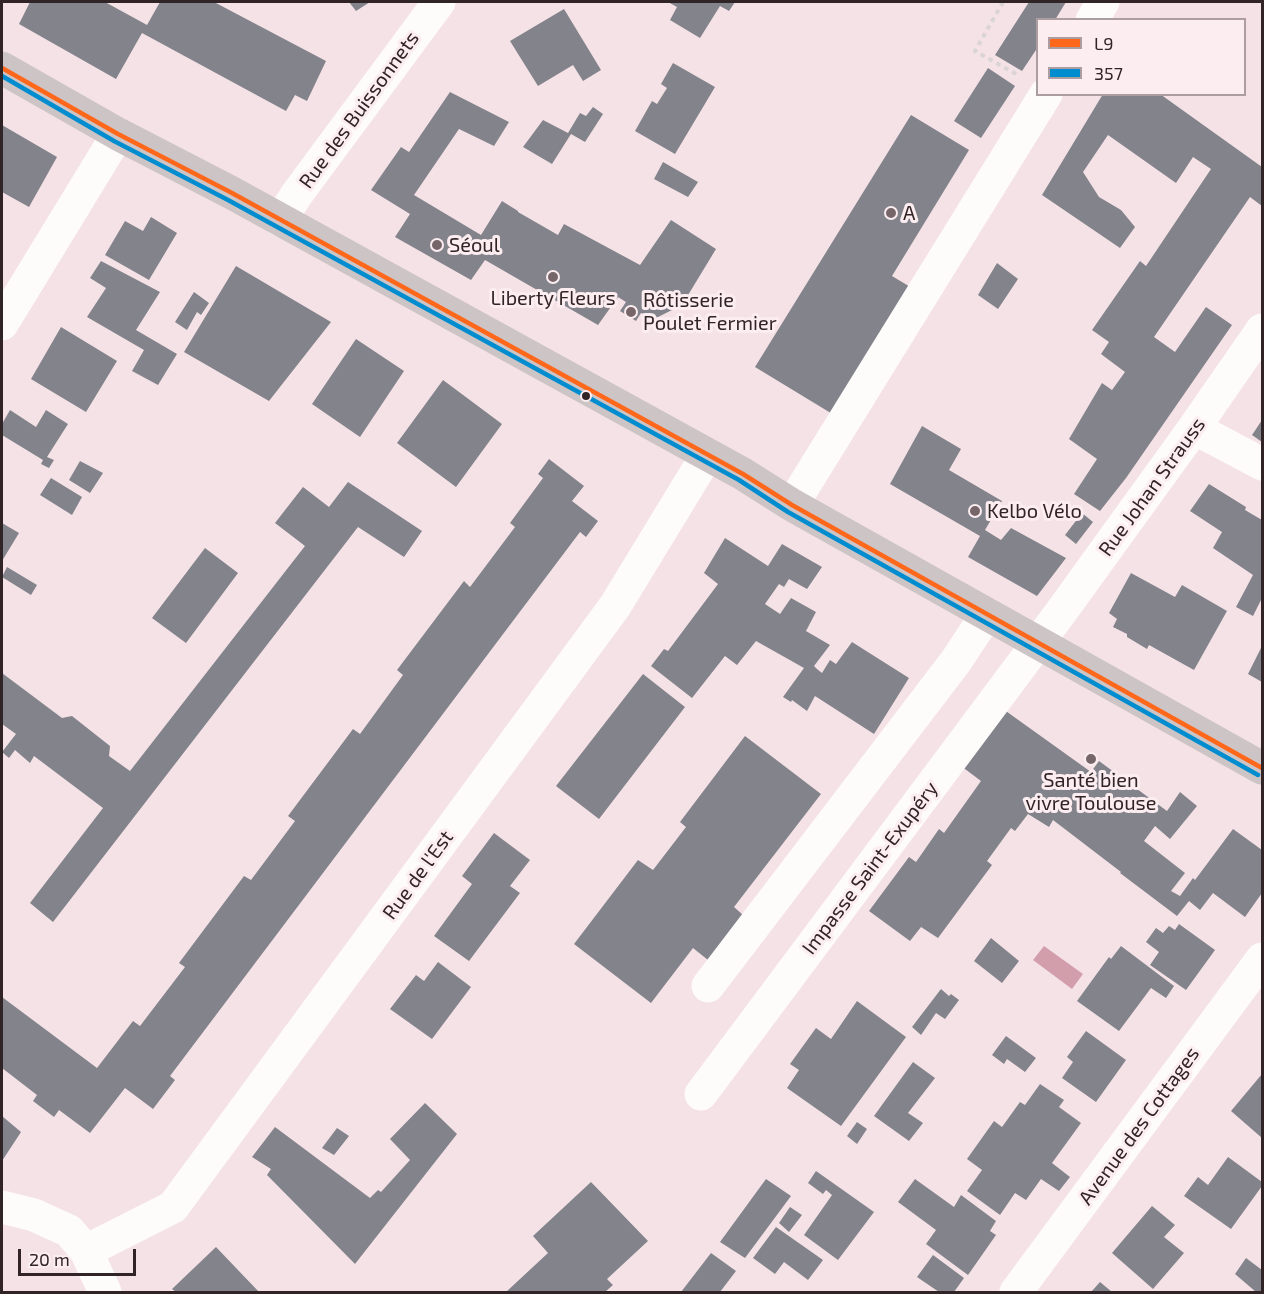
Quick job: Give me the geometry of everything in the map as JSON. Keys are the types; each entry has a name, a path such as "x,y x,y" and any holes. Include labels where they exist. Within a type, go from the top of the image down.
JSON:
{"main road":[{"path":"2,68 118,134 232,193 744,474 792,505 1263,768"}],"street":[{"name":"Rue des Buissonnets","path":"280,220 439,2"},
{"path":"1093,18 1103,2"},
{"path":"792,505 1033,85"},
{"path":"2,324 118,134"},
{"name":"Rue Johan Strauss","path":"1039,642 1263,330"},
{"path":"1194,428 1263,464"},
{"name":"Rue de l'Est","path":"86,1251 173,1207 615,606 706,455"},
{"path":"708,986 956,661 987,614"},
{"name":"Impasse Saint-Exupéry","path":"701,1094 1039,642"},
{"name":"Avenue des Cottages","path":"1016,1293 1263,959"},
{"path":"2,1207 34,1215 69,1231 86,1251 105,1293"}],"path":[{"path":"1003,2 975,51 1033,85"}],"shaded area":[{"path":"1044,946 1083,974 1072,989 1033,960"}],"building":[{"path":"30,2 105,2 147,25 160,2 214,2 326,61 307,101 295,95 286,111 142,33 116,79 19,24"},
{"path":"349,2 370,2 356,11"},
{"path":"668,2 735,2 729,11 720,6 700,38 670,20 677,7"},
{"path":"1029,2 1066,2 1056,18 1036,18 1036,50 1022,71 995,55"},
{"path":"564,9 601,70 583,81 573,65 538,86 510,41"},
{"path":"673,63 715,87 675,154 635,131 652,101 657,104 667,88 661,84"},
{"path":"988,68 1015,86 981,138 954,121"},
{"path":"450,92 509,122 494,146 459,129 414,195 481,235 502,201 558,235 564,224 640,265 671,220 716,249 682,305 676,301 672,310 654,319 641,313 636,321 620,311 626,302 618,297 598,325 485,260 471,280 395,237 410,214 371,190 401,147 409,152"},
{"path":"1102,96 1163,96 1262,167 1262,206 1250,197 1154,337 1175,352 1206,307 1232,325 1126,478 1100,511 1074,494 1097,459 1069,439 1102,383 1112,390 1125,372 1101,354 1109,342 1092,330 1140,261 1146,266 1211,169 1193,157 1176,183 1108,135 1083,172 1099,197 1121,210 1135,227 1120,248 1042,195"},
{"path":"593,107 603,114 585,142 571,134 552,164 523,147 543,120 568,133 580,113 586,116"},
{"name":"A","path":"911,115 969,150 892,276 912,288 834,415 755,367"},
{"path":"2,125 57,157 29,207 2,192"},
{"path":"663,162 698,182 688,197 654,179"},
{"path":"151,217 177,233 149,280 105,255 125,221 143,231"},
{"path":"101,261 160,292 136,330 177,354 158,385 132,371 144,350 87,317 106,288 90,278"},
{"path":"997,263 1018,279 998,309 978,295"},
{"path":"236,266 331,322 269,401 184,352"},
{"path":"194,292 209,303 201,315 197,312 187,330 175,322"},
{"path":"61,327 117,361 86,412 31,379"},
{"path":"356,339 404,371 360,437 312,404"},
{"path":"443,380 502,424 456,487 397,443"},
{"path":"10,410 36,427 46,410 68,424 47,457 54,460 49,468 41,464 43,460 2,435 2,424"},
{"path":"1262,420 1262,442 1252,435"},
{"path":"922,426 961,449 949,470 1002,501 985,530 1001,540 1011,528 1066,558 1037,596 968,557 980,536 890,484"},
{"path":"549,459 584,486 572,501 598,521 586,537 580,532 170,1076 175,1080 153,1109 125,1088 90,1133 59,1110 54,1117 33,1101 37,1095 2,1068 2,997 97,1068 133,1021 140,1026 185,967 179,963 244,876 251,880 295,821 288,816 353,729 360,734 403,675 397,670 464,581 470,587 515,527 510,523 543,478 538,474"},
{"path":"80,461 103,473 90,493 69,480"},
{"path":"51,478 82,497 72,515 40,495"},
{"path":"348,482 422,531 404,557 358,527 53,922 30,903 103,808 34,756 30,763 15,750 9,758 2,752 16,734 2,724 2,673 62,718 72,716 110,746 109,756 130,771 305,546 275,523 303,487 329,507"},
{"path":"1209,484 1262,520 1262,598 1253,616 1236,607 1253,575 1213,548 1222,532 1190,511"},
{"path":"1082,513 1093,522 1076,544 1065,535"},
{"path":"2,523 19,533 2,561"},
{"path":"725,538 768,566 782,544 822,567 807,589 789,579 784,587 779,584 765,604 780,614 791,598 816,612 806,631 830,645 814,666 822,673 830,660 836,664 852,642 909,678 874,734 815,696 807,711 792,700 791,702 783,697 804,668 756,641 737,665 725,656 692,698 651,666 664,649 668,651 718,584 704,573"},
{"path":"205,548 238,573 186,643 152,618"},
{"path":"7,567 37,585 31,595 2,577"},
{"path":"1131,573 1175,597 1182,585 1227,611 1194,670 1149,645 1147,649 1113,627 1117,619 1109,613"},
{"path":"1262,646 1262,682 1248,674"},
{"path":"643,674 685,707 599,819 556,786"},
{"path":"1003,709 1091,772 1099,761 1167,811 1180,792 1197,806 1170,839 1155,826 1144,841 1185,873 1171,891 1180,896 1193,878 1195,880 1233,829 1262,850 1262,893 1245,917 1213,893 1200,910 1189,901 1177,916 1053,820 1049,827 1028,814 1015,831 1011,828 987,861 992,865 938,938 921,927 910,941 869,911 909,857 916,862 939,829 944,833 981,781 961,766"},
{"path":"745,736 821,794 734,907 743,915 708,960 693,948 651,1003 574,944 638,860 653,870 686,827 680,822"},
{"path":"494,833 530,860 510,886 520,893 469,961 434,936 472,884 462,876"},
{"path":"1179,924 1215,950 1186,990 1150,965 1159,952 1146,942 1156,928 1163,933 1169,926 1175,930"},
{"path":"991,938 1019,961 1002,983 974,961"},
{"path":"1121,946 1174,986 1166,998 1151,988 1119,1031 1077,1001 1109,957 1111,959"},
{"path":"438,962 471,987 432,1039 390,1009 416,975 424,981"},
{"path":"941,989 949,996 951,994 959,1000 945,1019 936,1013 921,1035 912,1027"},
{"path":"857,1001 906,1037 841,1126 787,1088 799,1070 790,1064 816,1028 831,1039"},
{"path":"1086,1031 1126,1060 1096,1102 1062,1078 1073,1062 1067,1057"},
{"path":"1006,1036 1036,1058 1025,1072 1007,1059 1004,1064 992,1055"},
{"path":"913,1062 935,1078 908,1113 923,1123 909,1141 874,1116"},
{"path":"1262,1074 1262,1138 1231,1111"},
{"path":"1040,1084 1064,1100 1059,1107 1081,1123 1052,1163 1070,1177 1059,1191 1041,1179 1026,1200 1015,1193 1000,1215 967,1191 982,1170 967,1159 994,1121 1002,1127 1020,1102 1025,1105"},
{"path":"425,1103 457,1134 355,1264 267,1175 271,1169 252,1157 275,1127 370,1198 378,1190 381,1192 410,1160 390,1139"},
{"path":"2,1116 21,1132 2,1161"},
{"path":"857,1122 867,1129 857,1144 847,1136"},
{"path":"337,1128 349,1136 334,1155 322,1148"},
{"path":"1228,1157 1262,1182 1262,1186 1231,1229 1184,1196 1198,1177 1208,1185"},
{"path":"816,1171 874,1212 838,1260 804,1235 832,1195 826,1190 823,1194 808,1183"},
{"path":"766,1179 791,1196 745,1258 720,1242"},
{"path":"915,1179 954,1207 961,1195 996,1221 990,1231 996,1235 968,1275 926,1244 936,1230 898,1202"},
{"path":"591,1182 648,1241 607,1279 613,1285 605,1292 506,1292 548,1253 533,1236"},
{"path":"1152,1206 1175,1225 1164,1237 1184,1253 1153,1289 1112,1253"},
{"path":"790,1207 802,1215 789,1232 779,1223"},
{"path":"776,1227 823,1260 808,1280 784,1262 775,1274 753,1258"},
{"path":"216,1247 259,1292 176,1292 172,1289"},
{"path":"711,1253 736,1271 720,1292 681,1292"},
{"path":"933,1255 964,1278 954,1292 939,1292 917,1277"},
{"path":"1246,1258 1262,1270 1262,1292 1256,1292 1235,1274"},
{"path":"1100,1282 1112,1292 1091,1292"}],"transit line":[{"name":"L9","path":"2,68 118,134 232,193 743,474 792,505 1262,768"},
{"name":"357","path":"2,76 114,141 228,200 739,480 788,512 1258,775"}],"place":[{"name":"A","path":"891,213"},
{"name":"Séoul","path":"437,245"},
{"name":"Liberty Fleurs","path":"553,277"},
{"name":"Rôtisserie Poulet Fermier","path":"631,312"},
{"name":"Kelbo Vélo","path":"975,511"},
{"name":"Santé bien vivre Toulouse","path":"1091,759"}]}
